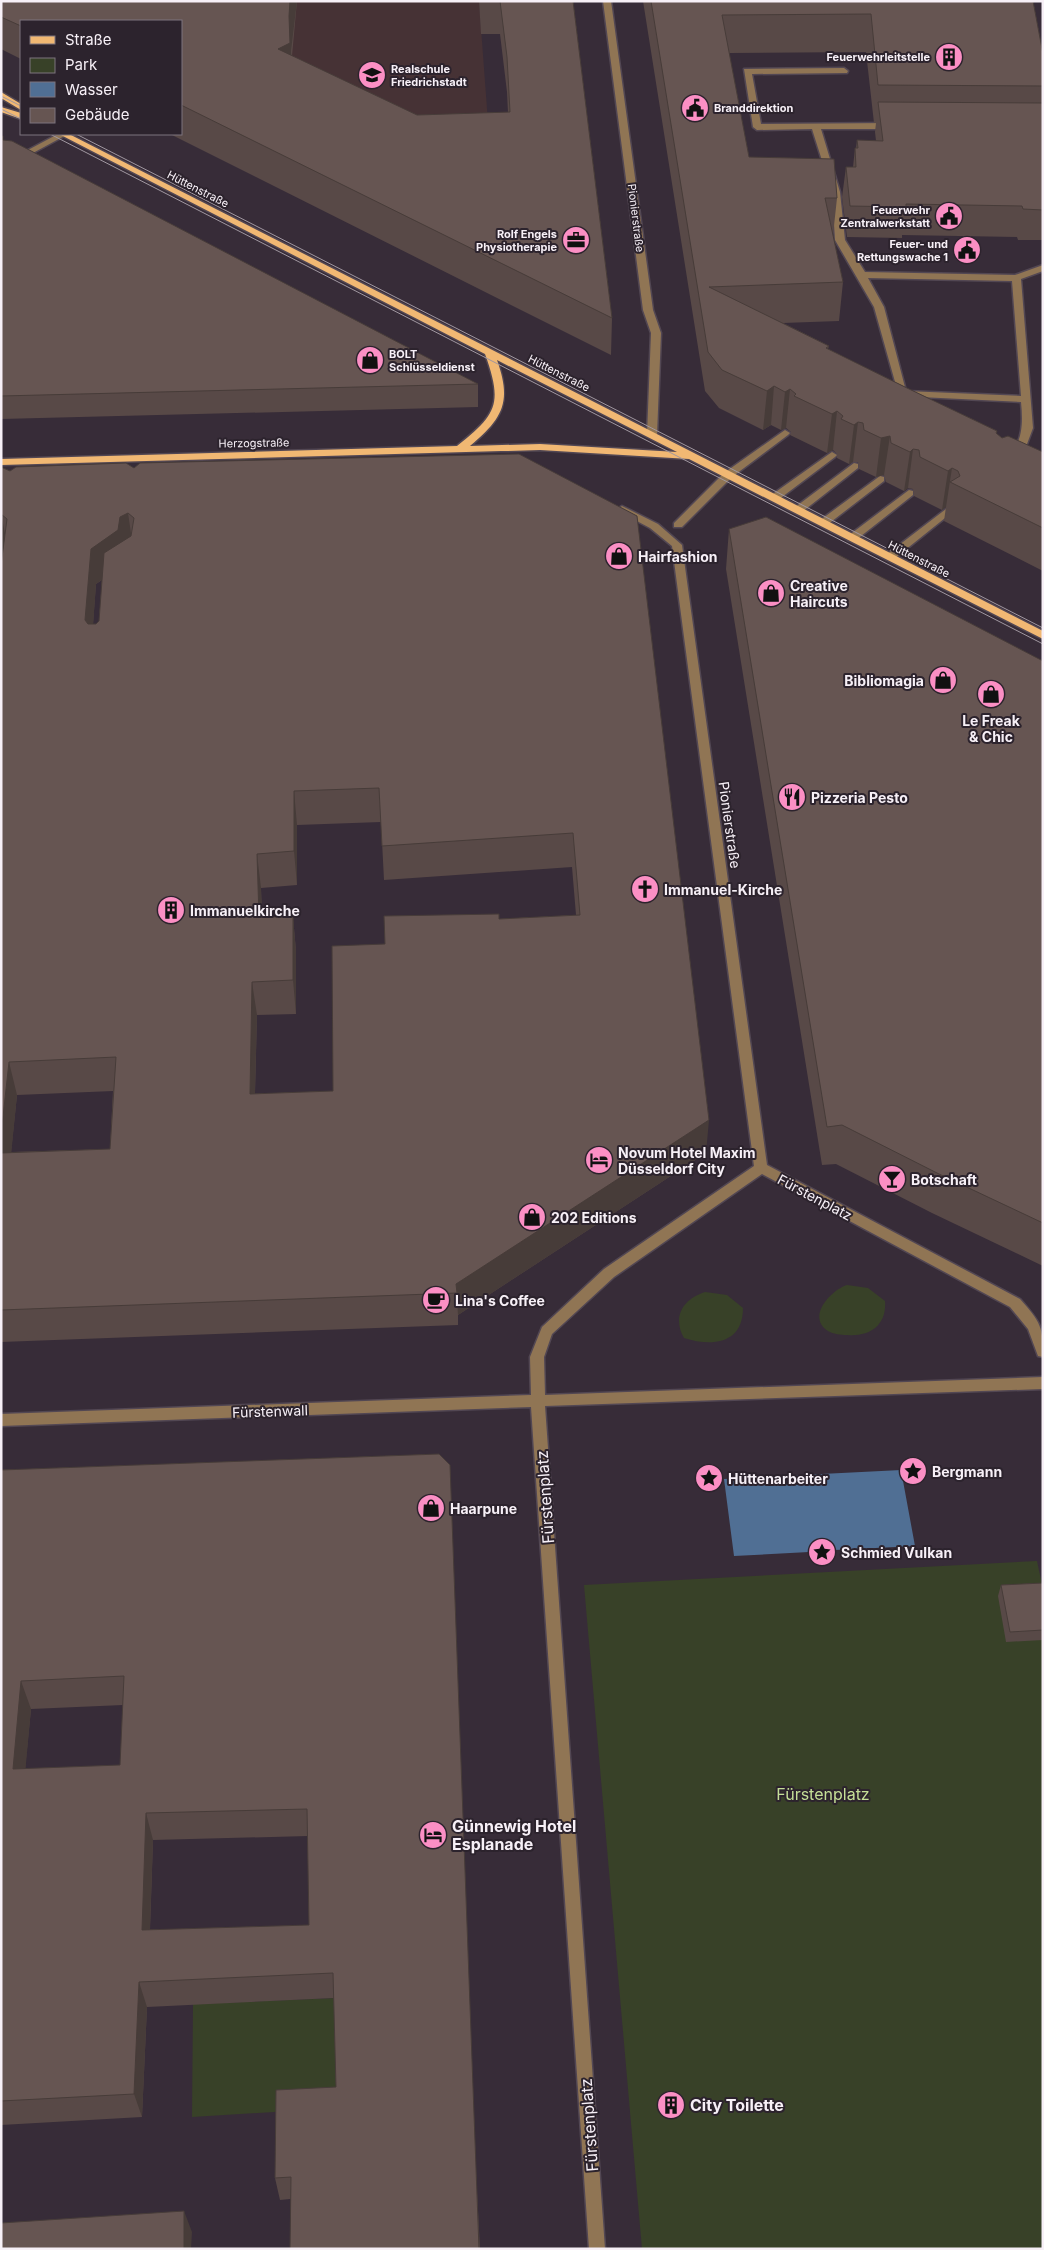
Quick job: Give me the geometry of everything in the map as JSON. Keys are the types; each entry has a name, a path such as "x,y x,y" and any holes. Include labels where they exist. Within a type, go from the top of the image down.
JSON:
{"main road":[{"path":"1,94 20,107"},
{"path":"1,109 20,116"},
{"name":"Hüttenstraße","path":"66,135 1043,636"},
{"path":"459,450 485,429 498,409 502,398 501,386 489,352"},
{"name":"Herzogstraße","path":"1,462 20,465 140,463 540,447 694,456"}],"street":[{"name":"Pionierstraße","path":"607,1 648,310 656,333 652,435"},
{"path":"844,71 746,71 757,127 899,127"},
{"path":"816,127 836,192 840,240 879,307 902,394 1026,399"},
{"path":"11,161 62,135"},
{"path":"862,275 1016,278 1043,268"},
{"path":"1008,462 1019,452 1028,428 1016,278"},
{"path":"678,525 692,514 729,474 785,433"},
{"path":"508,448 524,457"},
{"path":"774,498 832,455"},
{"path":"798,510 854,466"},
{"path":"823,523 880,479"},
{"path":"852,538 909,493"},
{"name":"Pionierstraße","path":"613,504 654,526 677,545 761,1168"},
{"path":"890,557 946,512"},
{"name":"Fürstenplatz","path":"597,2249 538,1403 537,1357 547,1331 609,1273 761,1168 1015,1303 1032,1321 1041,1341 1043,1352"},
{"path":"538,1403 1043,1383"},
{"name":"Fürstenwall","path":"1,1420 538,1403"}],"shaded area":[{"name":"Realschule Friedrichstadt","path":"149,1 479,1 490,149 182,20 146,20"}],"green space":[{"path":"847,1285 868,1288 885,1301 885,1309 880,1323 863,1334 840,1335 832,1333 822,1325 819,1319 823,1305 828,1298 834,1292"},
{"path":"705,1292 727,1295 743,1308 742,1320 738,1329 732,1336 724,1340 705,1342 684,1338 679,1323 682,1310 691,1299"},
{"name":"Fürstenplatz","path":"1037,1561 1043,1589 1043,2249 642,2249 584,1585"},
{"path":"337,1998 338,2108 192,2117 193,2004"}],"water":[{"path":"901,1470 915,1546 835,1550 833,1545 818,1541 811,1545 809,1552 734,1556 724,1479"}],"building":[{"path":"1,1 290,1 290,43 278,49 417,115 510,112 507,57 500,1 573,1 612,318 182,105 182,20 20,20 20,26 1,17"},
{"path":"651,1 1033,1 1043,54 1043,86 878,85 871,14 722,15 749,157 834,159 837,198 825,198 843,282 709,287 829,346 826,348 997,431 996,433 1002,438 1008,436 1043,452 1043,528 950,482 960,476 958,471 952,468 948,471 920,457 919,450 913,449 910,452 891,443 890,436 881,438 864,430 863,423 858,422 854,425 841,419 843,416 837,411 832,414 794,396 796,394 790,389 785,392 774,386 767,391 722,370 708,352"},
{"path":"878,102 1043,103 1043,210 1023,209 1022,206 906,204 906,207 850,206 846,167 856,167 855,148 858,148 857,140 883,141"},
{"path":"1,136 3,136 3,140 12,141 478,384 1,396"},
{"path":"519,454 637,516 709,1120 456,1284 457,1293 1,1310 1,1153 110,1149 116,1057 9,1062 1,1135 1,565 7,519 1,514 1,467 10,471 16,467 126,463 134,468 140,463","holes":["128,513 134,518 131,536 104,553 99,621 96,624 88,624 85,620 91,549 118,530 120,517","379,788 382,846 573,833 580,915 499,919 499,914 384,916 385,944 332,946 333,1091 250,1094 252,982 293,980 293,917 259,917 257,854 294,851 294,791"]},
{"path":"766,517 1043,661 1043,1223 939,1174 842,1125 827,1127 729,529"},
{"path":"439,1454 450,1465 479,2249 290,2249 291,2177 275,2178 276,2090 336,2087 333,1973 139,1982 134,2094 1,2101 1,1470","holes":["124,1676 120,1765 13,1769 21,1681","307,1809 309,1925 142,1930 146,1813"]},
{"path":"1043,1583 1043,1630 1010,1632 1001,1585"},
{"path":"184,2211 184,2249 1,2249 1,2223"}],"tram line":[{"path":"1,96 20,106"},
{"path":"1,109 20,118"},
{"path":"52,135 1043,644"},
{"path":"78,135 1043,628"}],"place":[{"name":"Feuerwehrleitstelle","path":"949,57"},
{"name":"Realschule Friedrichstadt","path":"372,75"},
{"name":"Branddirektion","path":"695,108"},
{"name":"Feuerwehr Zentralwerkstatt","path":"949,216"},
{"name":"Rolf Engels Physiotherapie","path":"576,240"},
{"name":"Feuer- und Rettungswache 1","path":"967,250"},
{"name":"BOLT Schlüsseldienst","path":"370,360"},
{"name":"Hairfashion","path":"619,556"},
{"name":"Creative Haircuts","path":"771,593"},
{"name":"Bibliomagia","path":"943,680"},
{"name":"Le Freak & Chic","path":"991,694"},
{"name":"Pizzeria Pesto","path":"792,797"},
{"name":"Immanuel-Kirche","path":"645,889"},
{"name":"Immanuelkirche","path":"171,910"},
{"name":"Novum Hotel Maxim Düsseldorf City","path":"599,1160"},
{"name":"Botschaft","path":"892,1179"},
{"name":"202 Editions","path":"532,1217"},
{"name":"Lina's Coffee","path":"436,1300"},
{"name":"Bergmann","path":"913,1471"},
{"name":"Hüttenarbeiter","path":"709,1478"},
{"name":"Haarpune","path":"431,1508"},
{"name":"Schmied Vulkan","path":"822,1552"},
{"name":"Günnewig Hotel Esplanade","path":"433,1835"},
{"name":"City Toilette","path":"671,2105"}]}
